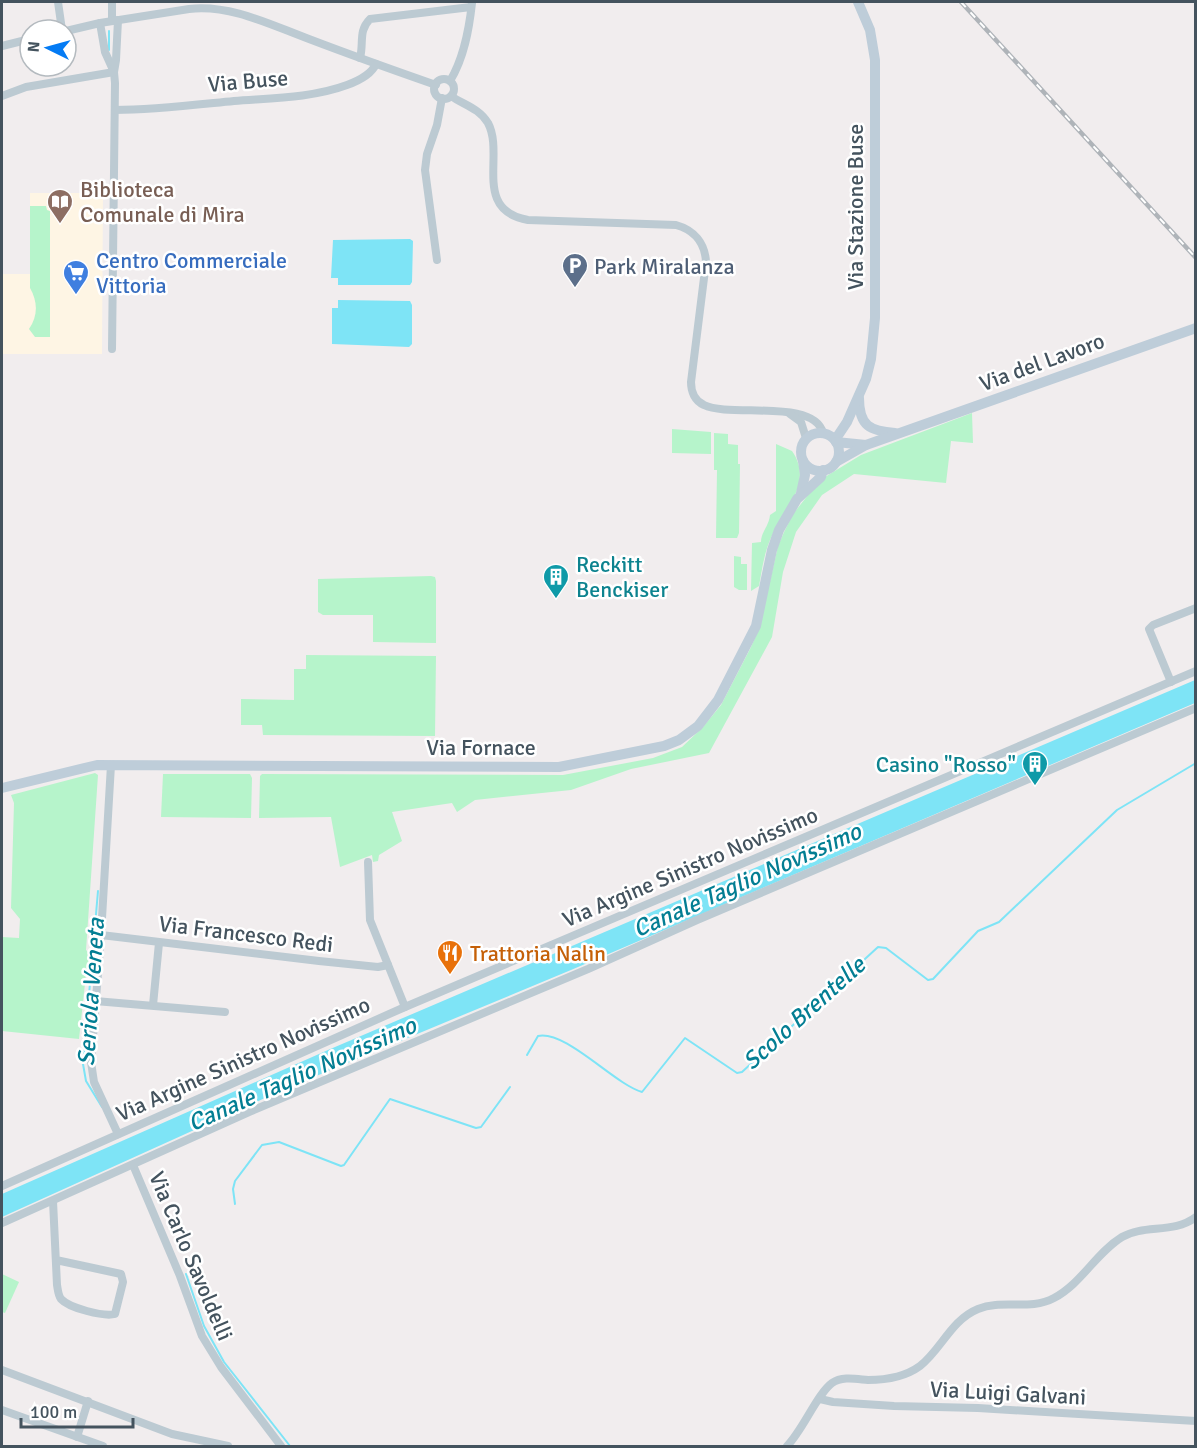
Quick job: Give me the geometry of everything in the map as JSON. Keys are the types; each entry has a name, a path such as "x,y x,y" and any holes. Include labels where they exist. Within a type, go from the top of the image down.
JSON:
{"street":[{"path":"58,2 61,18"},
{"path":"112,2 116,60 114,72 112,349"},
{"name":"Via Stazione Buse","path":"836,441 859,396 871,359 874,327 875,71 872,39 858,2"},
{"path":"360,58 363,29 371,18 472,4 465,43 457,69 450,81"},
{"path":"78,27 203,5 236,13 436,85"},
{"path":"100,23 105,52 114,72"},
{"path":"2,46 18,42"},
{"name":"Via Buse","path":"115,110 153,109 326,91 346,86 364,77 376,64"},
{"path":"2,96 26,87 114,72"},
{"path":"450,81 443,80 436,85 435,92 476,109 489,124 492,139 494,190 501,204 513,215 528,220 676,225 694,234 703,247 706,262 691,382 694,397 701,404 709,407 799,414 812,419 818,423 824,433 836,441 839,452 836,462 830,468 812,469 803,461 801,449 806,438 816,433 824,433"},
{"path":"437,260 425,170 427,154 447,97 454,89 450,81"},
{"name":"Via del Lavoro","path":"836,462 866,445 1196,328"},
{"name":"Via del Lavoro","path":"859,396 859,411 869,427 880,432 902,433"},
{"name":"Via Stazione Buse","path":"824,433 841,423 851,411"},
{"path":"788,414 801,422 806,438"},
{"name":"Via del Lavoro","path":"836,441 866,445"},
{"name":"Via Fornace","path":"801,493 805,475 803,461"},
{"name":"Via Fornace","path":"2,788 90,767 111,765 559,767 664,746 679,740 698,726 718,700 756,626 775,540 787,514 801,493 821,477 823,470"},
{"path":"1171,682 1149,630 1153,625 1196,608"},
{"name":"Via Argine Sinistro Novissimo","path":"2,1186 24,1170 118,1134 405,1007 1196,672"},
{"path":"2,1223 267,1104 1196,708"},
{"path":"111,765 101,935 91,1046 92,1076 118,1134"},
{"path":"368,862 370,920 405,1007"},
{"name":"Via Francesco Redi","path":"101,935 319,961 378,967 388,965"},
{"path":"153,1005 159,943"},
{"path":"95,1001 225,1012"},
{"name":"Via Carlo Savoldelli","path":"133,1165 180,1276 202,1336 221,1367 281,1446"},
{"path":"53,1201 57,1285 60,1297 63,1301 79,1308 109,1315 115,1314 123,1282 121,1274 56,1260"},
{"path":"787,1446 828,1387 838,1380 885,1379 906,1374 926,1361 958,1322 970,1313 990,1305 1035,1305 1050,1300 1071,1286 1110,1246 1125,1235 1181,1225 1196,1217"},
{"path":"2,1370 171,1434 228,1446"},
{"name":"Via Luigi Galvani","path":"820,1399 832,1402 894,1406 978,1408 1196,1421"},
{"path":"77,1437 88,1401"},
{"path":"2,1410 103,1446"}],"shaded area":[{"path":"30,193 103,193 102,354 2,354 2,274 30,274"}],"green space":[{"path":"30,206 46,206 50,211 50,337 35,337 29,329 36,309 30,288"},
{"path":"972,413 973,443 951,441 946,483 854,474 822,495 796,532 783,572 772,637 709,753 631,769 571,790 475,800 457,812 452,803 392,812 402,841 379,855 378,861 373,862 372,855 340,867 331,817 259,818 260,776 262,774 563,775 653,758 682,747 721,705 750,649 759,629 778,546 793,514 820,480 861,455"},
{"path":"672,429 711,432 711,454 672,453"},
{"path":"714,433 728,434 728,444 738,445 738,464 740,464 737,538 716,538 717,470 714,470"},
{"path":"776,444 792,451 798,463 800,475 794,497 770,540 759,586 751,591 752,543 761,542 770,515 776,511"},
{"path":"734,556 741,557 741,564 747,564 747,590 734,587"},
{"path":"435,577 436,581 436,643 373,642 373,615 323,615 318,612 318,579"},
{"path":"306,655 436,656 435,736 263,735 262,725 241,725 241,699 294,700 294,669 306,669"},
{"path":"95,773 98,775 86,950 90,954 90,963 87,965 79,1039 2,1031 2,937 19,938 20,919 11,908 14,803 11,795"},
{"path":"163,774 250,774 252,778 251,818 161,817"},
{"path":"2,1274 19,1282 5,1313 2,1312"}],"water":[{"path":"410,239 413,241 410,285 338,285 338,278 331,278 333,240"},
{"path":"338,300 410,301 412,305 412,344 409,347 332,344 332,308 338,308"},
{"name":"Canale Taglio Novissimo","path":"1195,680 1195,703 571,970 285,1089 2,1217 2,1194 328,1050"}],"waterway":[{"name":"Seriola Veneta","path":"109,31 109,50"},
{"name":"Scolo Brentelle","path":"527,1055 538,1036 549,1036 576,1049 618,1079 642,1092 685,1038 737,1073 742,1072 878,947 886,948 928,980 933,979 978,931 999,922 1117,810 1196,763"},
{"name":"Seriola Veneta","path":"98,891 83,1064 86,1081 102,1107"},
{"name":"Scolo Brentelle","path":"235,1204 233,1189 235,1181 262,1145 279,1142 341,1166 344,1165 390,1099 476,1128 481,1127 510,1087"},
{"name":"Seriola Veneta","path":"186,1274 204,1326 224,1362 290,1446"}],"railway":[{"path":"961,2 1196,258"}],"place":[{"name":"Biblioteca Comunale di Mira","path":"60,225"},
{"name":"Park Miralanza","path":"575,289"},
{"name":"Centro Commerciale Vittoria","path":"76,296"},
{"name":"Reckitt Benckiser","path":"556,600"},
{"name":"Casino \"Rosso\"","path":"1035,787"},
{"name":"Trattoria Nalin","path":"450,976"}]}
